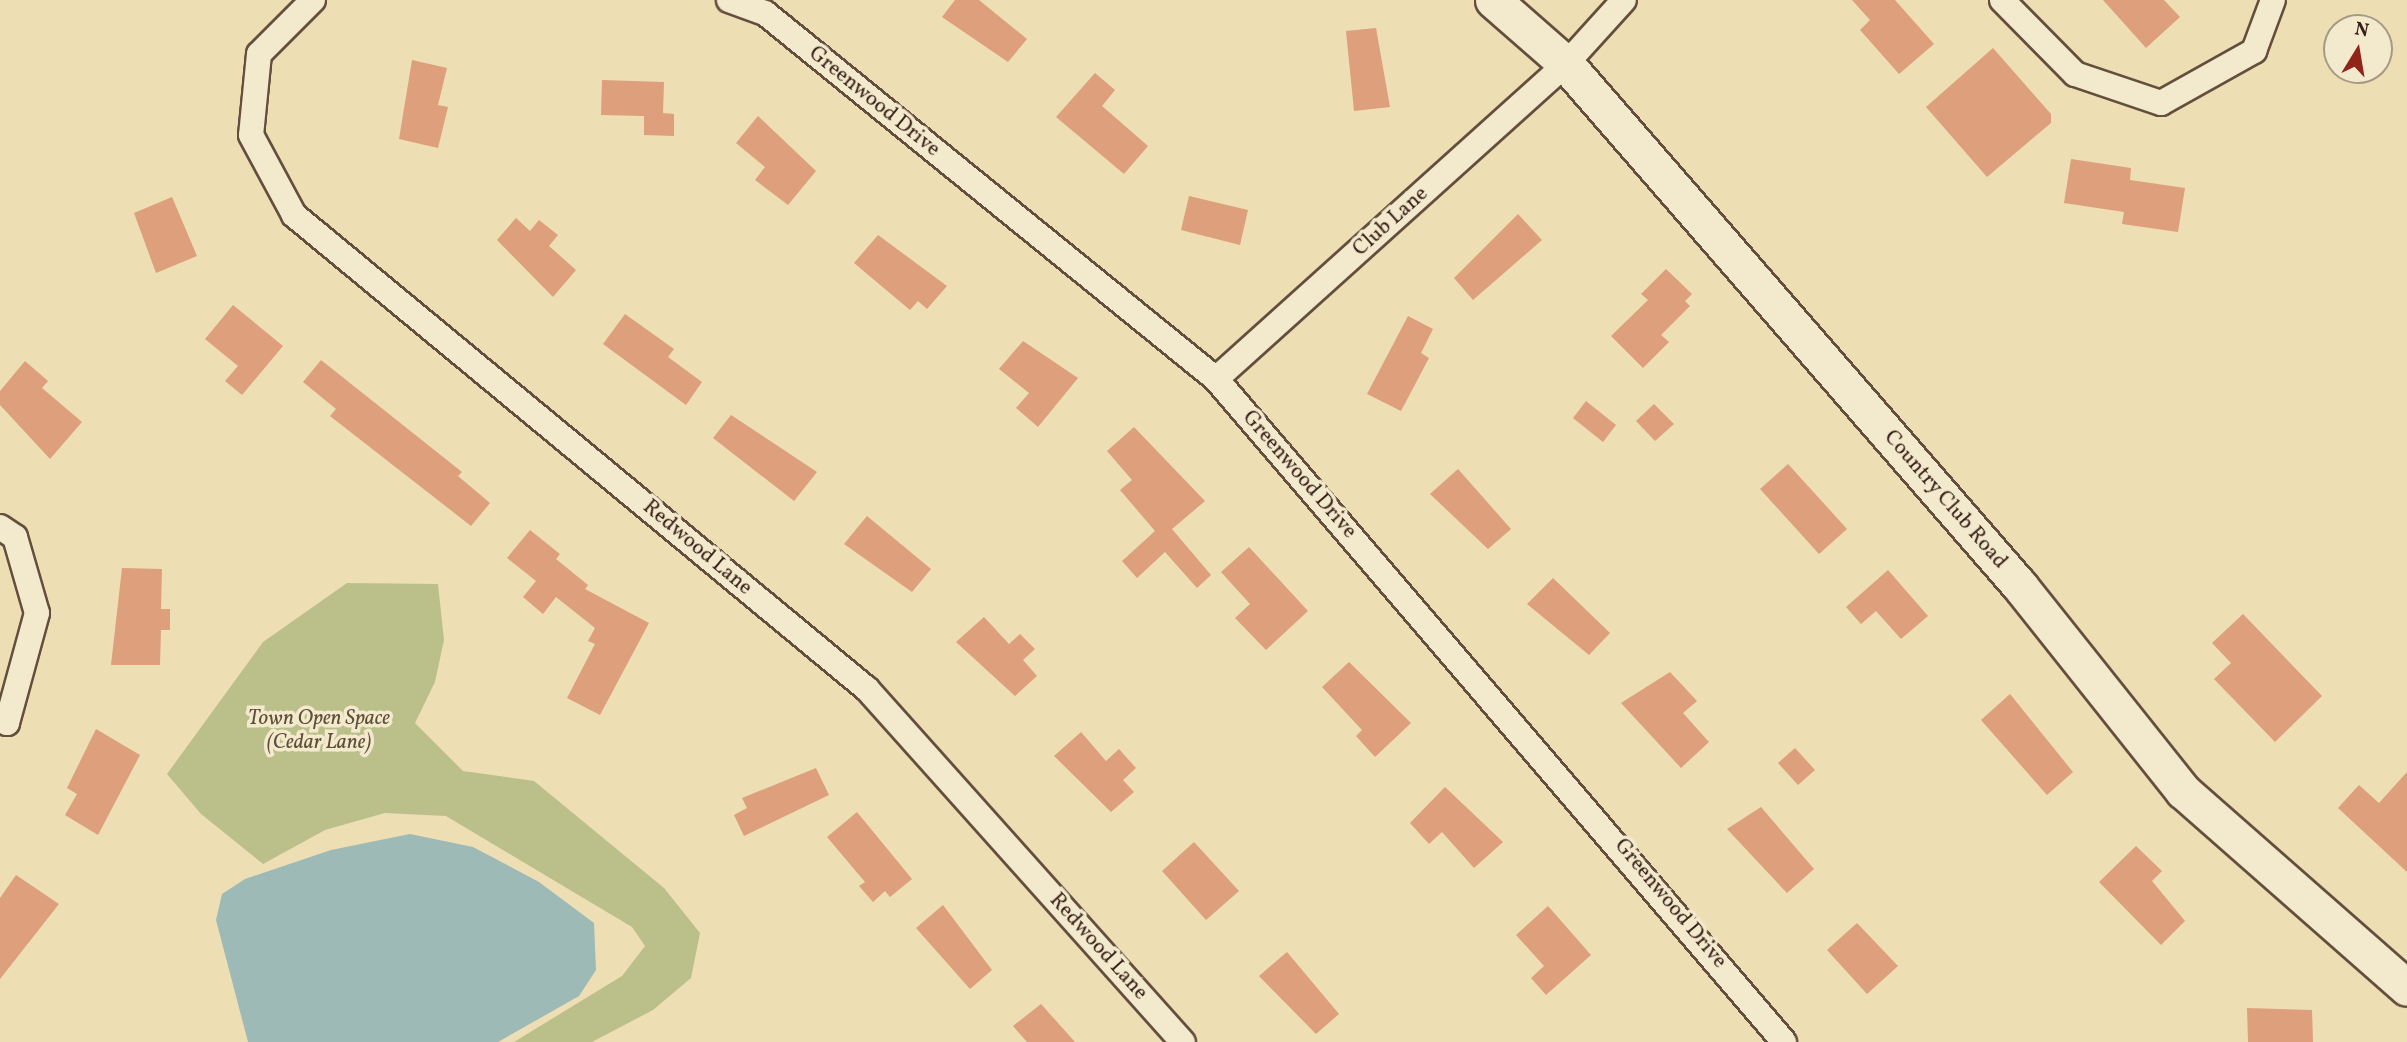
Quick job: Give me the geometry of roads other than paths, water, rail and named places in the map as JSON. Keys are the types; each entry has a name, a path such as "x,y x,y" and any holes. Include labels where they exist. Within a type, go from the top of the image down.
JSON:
{"street":[{"name":"Redwood Lane","path":"313,0 259,54 251,135 294,215 867,689 1183,1042"},
{"name":"Greenwood Drive","path":"729,0 765,13 1216,379 1784,1042"},
{"name":"Country Club Road","path":"1493,0 1566,64 2020,586 2183,791 2407,988"},
{"name":"Club Lane","path":"1216,379 1566,64 1625,0"},
{"path":"2002,0 2075,74 2161,103 2254,51 2273,0"},
{"path":"0,527 15,537 37,613 2,724"}],"water":[{"path":"410,834 473,847 539,882 594,923 596,970 579,996 498,1042 248,1042 216,920 222,894 245,879 331,850"}],"park label":[{"name":"Town Open Space (Cedar Lane)","path":"319,731"}]}
